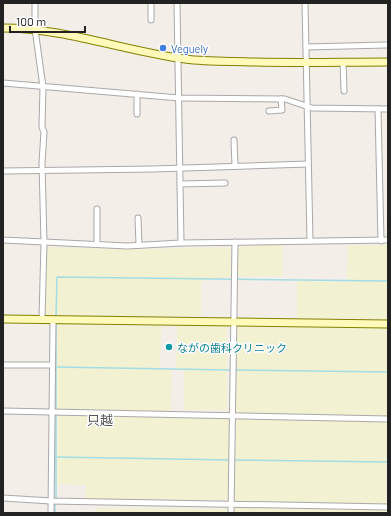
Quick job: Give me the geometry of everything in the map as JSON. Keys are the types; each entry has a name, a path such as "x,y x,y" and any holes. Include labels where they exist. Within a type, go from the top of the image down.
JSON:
{"street":[{"path":"35,3 35,29 43,87 42,170 44,242 42,319"},
{"path":"151,3 151,20"},
{"path":"177,3 181,242"},
{"path":"305,3 310,241"},
{"path":"3,28 35,29 178,58 209,61 306,63 388,62"},
{"path":"306,47 386,45"},
{"path":"343,62 344,91"},
{"path":"3,83 179,98 285,99 307,107 329,109 388,109"},
{"path":"137,94 137,114"},
{"path":"269,111 282,110 281,99"},
{"path":"378,109 381,241"},
{"path":"234,140 235,166"},
{"path":"3,171 308,164"},
{"path":"180,184 225,183"},
{"path":"97,209 97,244"},
{"path":"138,218 138,245"},
{"path":"3,240 138,245 181,242 388,240"},
{"path":"231,513 235,242"},
{"path":"3,319 388,324"},
{"path":"51,513 53,320"},
{"path":"3,365 52,365"},
{"path":"3,411 388,419"},
{"path":"3,498 51,501 388,507"}],"green space":[{"path":"282,244 283,276 237,276 237,247"},
{"path":"348,245 388,245 388,319 297,318 297,281 347,282"},
{"path":"46,247 133,249 231,247 231,276 201,281 201,316 44,317"},
{"path":"57,324 161,326 160,370 172,370 171,411 56,409"},
{"path":"177,325 227,326 227,410 184,410 184,369 176,369"},
{"path":"237,326 388,328 388,416 236,413"},
{"path":"58,415 230,419 229,500 86,499 86,485 57,484"},
{"path":"236,419 387,422 386,505 234,502"},
{"path":"233,507 387,509 387,513 233,513"},
{"path":"96,508 227,509 227,513 96,513"}],"waterway":[{"path":"56,317 57,277 388,281"},
{"path":"56,323 56,499"},
{"path":"55,367 231,370"},
{"path":"235,370 388,372"},
{"path":"56,457 230,460"},
{"path":"234,460 388,462"},
{"path":"55,503 55,513"}],"place":[{"name":"Veguely","path":"163,48"},
{"name":"ながの歯科クリニック","path":"169,347"}],"district":[{"name":"只越","path":"100,420"}]}
